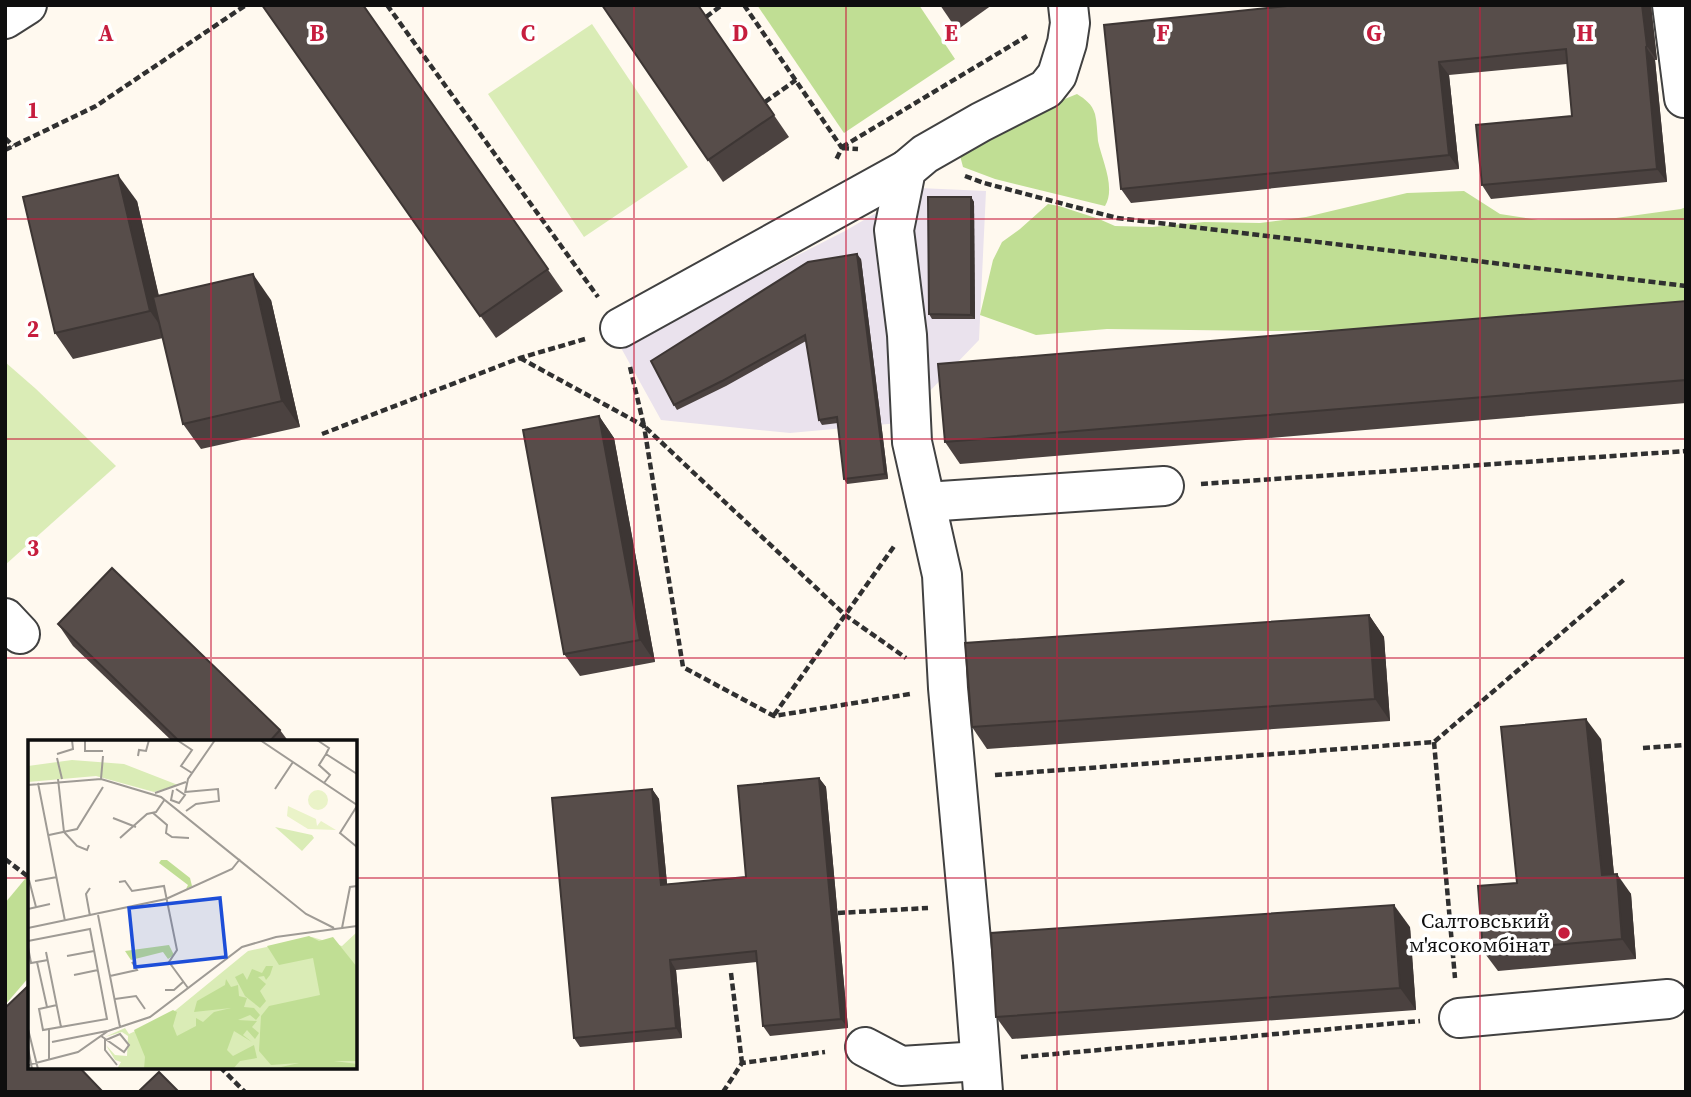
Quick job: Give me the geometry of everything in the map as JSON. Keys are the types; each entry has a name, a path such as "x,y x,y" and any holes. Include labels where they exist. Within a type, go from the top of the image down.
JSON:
{"street":[{"path":"5,19 27,5"},
{"path":"620,328 849,202 981,122 1046,89 1057,75 1067,43 1070,23 1068,5"},
{"path":"1672,5 1686,98"},
{"path":"865,1047 901,1066 981,1076 948,688 942,575 912,442 907,335 894,230 916,162"},
{"path":"926,502 1164,486"},
{"path":"1459,1018 1668,999"}],"path":[{"path":"5,150 96,106 246,5"},
{"path":"387,5 620,328 644,426 683,667 774,716 948,688"},
{"path":"706,17 722,5"},
{"path":"744,5 842,148 936,164 984,183 1117,218 1686,286"},
{"path":"849,202 831,172 842,148 1031,34"},
{"path":"765,102 796,80"},
{"path":"5,138 13,146"},
{"path":"322,434 520,358 620,328"},
{"path":"520,358 644,426 845,615 948,688"},
{"path":"1164,486 1686,451"},
{"path":"774,716 926,502"},
{"path":"956,778 1434,742 1626,578"},
{"path":"981,1076 1459,1018 1434,742"},
{"path":"1643,748 1686,745"},
{"path":"5,859 28,876"},
{"path":"838,913 968,907"},
{"path":"723,1092 742,1063 731,973"},
{"path":"742,1063 865,1047"},
{"path":"222,1069 245,1092"}],"shaded area":[{"path":"919,188 986,191 979,340 899,423 790,433 661,420 620,346 845,231"}],"green space":[{"path":"757,5 919,5 955,59 844,133"},
{"path":"592,24 688,167 584,237 488,94"},
{"path":"1077,94 1088,102 1095,114 1098,141 1109,183 1105,206 995,179 963,167 959,152"},
{"path":"1464,191 1500,214 1538,220 1616,218 1686,207 1686,318 1278,331 1107,329 1036,335 980,315 993,260 1002,242 1048,204 1115,226 1152,227 1204,222 1260,223 1306,217 1407,193"},
{"path":"5,362 116,466 5,565"},
{"path":"28,875 28,978 5,1005 5,903"}],"building":[{"path":"262,5 363,5 548,269 480,316"},
{"path":"602,5 698,5 774,115 708,160"},
{"path":"1297,5 1642,5 1657,169 1482,185 1476,125 1572,116 1566,49 1439,62 1449,155 1121,189 1104,25"},
{"path":"118,175 150,311 55,333 23,197"},
{"path":"928,197 971,197 971,315 929,314"},
{"path":"857,254 885,474 844,479 837,417 819,420 805,335 674,405 651,361 808,262"},
{"path":"253,274 282,401 183,424 153,297"},
{"path":"1686,301 1686,380 945,442 938,364"},
{"path":"599,416 640,640 564,654 523,430"},
{"path":"112,568 280,730 271,740 178,740 58,624"},
{"path":"1369,615 1375,699 972,727 965,643"},
{"path":"1586,719 1602,875 1617,874 1622,939 1483,951 1478,886 1517,883 1501,727"},
{"path":"819,778 841,1019 763,1026 756,951 670,960 676,1028 574,1038 552,798 652,789 661,885 746,877 738,786"},
{"path":"1394,905 1400,988 996,1017 991,933"},
{"path":"28,986 28,1069 81,1069 103,1092 5,1092 5,1008"},
{"path":"159,1072 179,1092 138,1092"}],"place":[{"name":"Салтовський м'ясокомбінат","path":"1564,933"}]}
